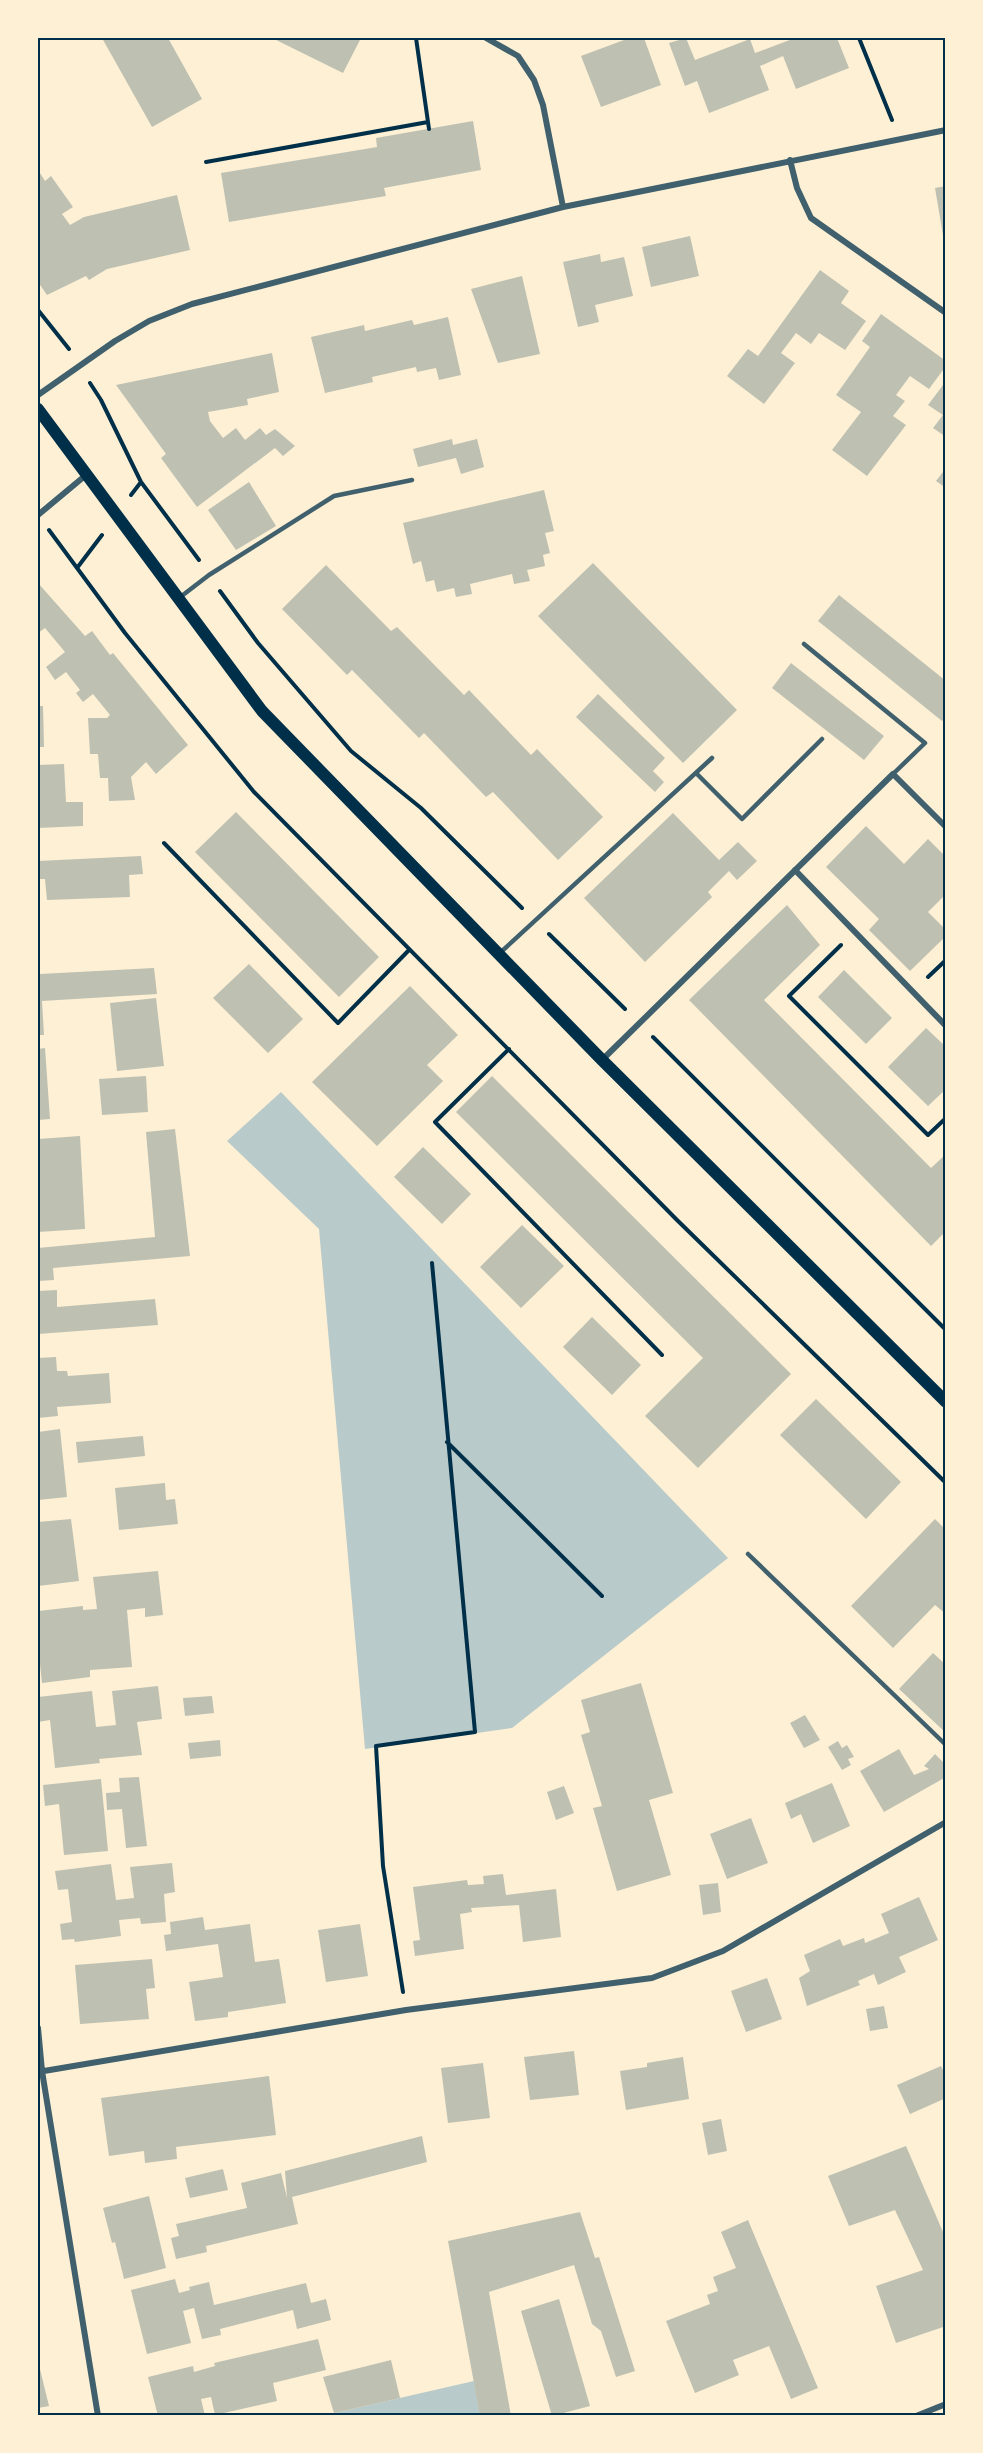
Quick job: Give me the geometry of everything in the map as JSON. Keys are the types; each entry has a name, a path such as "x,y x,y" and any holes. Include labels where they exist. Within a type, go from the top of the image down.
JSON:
{"main road":[{"path":"38,409 261,711 602,1060 945,1402"}],"street":[{"path":"486,38 518,56 534,80 543,105 563,207"},
{"path":"38,395 149,321 192,304 563,207 945,130"},
{"path":"790,160 797,188 811,218 945,313"},
{"path":"38,515 86,475"},
{"path":"602,1060 893,774 945,826"},
{"path":"795,870 945,1026"},
{"path":"40,2072 406,2010 652,1978 689,1966 723,1951 945,1822"},
{"path":"38,2028 40,2072 98,2415"},
{"path":"916,2415 945,2404"}],"lane":[{"path":"178,598 209,575 334,496 412,480"},
{"path":"804,644 925,743 893,774"},
{"path":"696,773 742,819 822,739"},
{"path":"499,954 712,758"},
{"path":"748,1554 945,1745"}],"path":[{"path":"416,38 429,129"},
{"path":"859,38 899,138"},
{"path":"206,162 428,122"},
{"path":"38,310 63,340 101,400 141,482 258,643 351,752 421,808 945,1330"},
{"path":"38,515 125,633 254,792 677,1220 945,1483"},
{"path":"164,843 338,1023 409,950"},
{"path":"854,931 789,996 928,1135 945,1118"},
{"path":"509,1049 435,1122 662,1355"},
{"path":"406,2010 383,1866 376,1746 475,1732 432,1263"},
{"path":"447,1441 602,1596"}],"shaded area":[{"path":"281,1092 728,1558 512,1728 365,1749 319,1229 227,1141"},
{"path":"474,2381 480,2415 334,2416 334,2413"}],"building":[{"path":"102,38 168,38 202,99 152,127"},
{"path":"272,38 361,38 343,73"},
{"path":"623,38 644,38 661,85 601,107 581,56 624,40"},
{"path":"686,38 695,60 750,39 755,53 795,38 837,38 849,68 796,89 783,56 760,66 769,90 709,113 697,81 685,86 669,43"},
{"path":"473,121 481,170 384,188 386,196 229,222 221,173 377,147 376,138"},
{"path":"38,170 45,181 51,176 73,207 62,214 70,225 84,217 177,195 190,250 107,269 89,280 86,276 47,295 38,282"},
{"path":"946,186 946,241 944,241 935,188"},
{"path":"690,236 699,276 651,287 642,247"},
{"path":"600,254 601,262 624,257 633,296 595,305 599,322 578,327 563,262"},
{"path":"820,270 849,291 841,303 866,321 845,350 819,333 811,344 796,333 781,353 795,363 764,404 727,376 748,349 758,356"},
{"path":"522,276 540,354 498,363 471,289"},
{"path":"881,314 946,361 946,366 929,389 910,376 896,395 905,401 893,416 906,425 867,476 832,450 861,412 836,395 870,347 862,341"},
{"path":"448,317 461,375 439,380 436,368 417,372 416,367 372,377 373,382 325,393 311,337 364,325 365,331 412,320 414,325"},
{"path":"272,353 279,392 247,399 248,405 208,412 210,421 223,438 236,428 245,440 260,428 266,435 275,429 295,446 283,456 275,448 197,507 161,458 166,454 116,385"},
{"path":"946,381 946,437 933,428 943,415 928,405"},
{"path":"452,439 453,445 477,439 484,467 461,474 456,458 418,467 413,449"},
{"path":"946,468 946,488 936,481"},
{"path":"249,482 276,526 236,550 208,510"},
{"path":"544,490 554,531 545,533 550,553 543,555 545,566 527,570 530,581 514,584 512,574 470,584 472,594 456,597 454,588 437,592 434,580 426,582 421,561 413,564 403,523"},
{"path":"593,563 737,710 683,763 538,616"},
{"path":"326,565 391,631 397,627 464,695 469,690 531,755 537,749 603,817 558,860 493,792 486,797 424,733 419,738 352,670 347,675 282,609"},
{"path":"38,583 85,636 92,631 110,655 113,653 188,745 156,774 146,762 131,777 135,800 109,801 108,778 100,778 98,754 90,754 88,718 107,718 110,715 93,694 83,702 76,693 80,690 66,672 55,680 46,667 65,652 45,628 38,633"},
{"path":"839,595 946,681 946,716 942,721 818,621"},
{"path":"791,663 884,736 864,760 772,688"},
{"path":"598,694 665,758 653,771 664,782 655,792 576,717"},
{"path":"38,706 43,706 44,747 38,747"},
{"path":"64,764 66,802 83,802 83,826 38,828 38,765"},
{"path":"236,812 379,957 339,997 195,852"},
{"path":"673,813 719,860 738,842 757,861 737,880 729,871 708,892 712,897 645,962 584,898"},
{"path":"866,826 904,864 928,839 946,857 946,894 928,912 946,930 946,936 910,971 869,930 879,919 826,867"},
{"path":"141,856 143,874 129,875 130,897 47,900 45,879 38,879 38,861"},
{"path":"787,905 820,945 764,1000 931,1168 946,1154 946,1231 931,1246 689,1000"},
{"path":"249,964 303,1019 268,1053 213,998"},
{"path":"38,967 40,967 40,974 154,968 157,994 42,1001 44,1035 38,1035"},
{"path":"844,970 892,1018 866,1044 818,997"},
{"path":"410,986 458,1035 427,1065 443,1081 377,1146 312,1082"},
{"path":"156,998 164,1066 117,1071 110,1003"},
{"path":"926,1028 946,1047 946,1089 928,1106 888,1067"},
{"path":"45,1048 50,1119 38,1120 38,1049"},
{"path":"146,1076 148,1112 102,1115 99,1079"},
{"path":"492,1076 791,1374 698,1468 645,1416 703,1358 456,1112"},
{"path":"175,1129 190,1256 53,1268 54,1280 38,1281 38,1248 155,1237 146,1132"},
{"path":"80,1136 85,1229 38,1232 38,1139"},
{"path":"423,1147 471,1194 442,1224 394,1177"},
{"path":"522,1225 564,1266 521,1308 480,1267"},
{"path":"57,1290 57,1307 155,1299 158,1325 38,1334 38,1291"},
{"path":"592,1317 641,1365 612,1395 563,1347"},
{"path":"56,1357 57,1371 67,1371 68,1376 109,1373 111,1403 57,1407 58,1416 38,1418 38,1358"},
{"path":"816,1399 901,1482 866,1519 780,1435"},
{"path":"60,1429 67,1497 38,1500 38,1432"},
{"path":"143,1436 145,1456 78,1463 76,1442"},
{"path":"165,1483 166,1500 175,1499 178,1524 119,1530 115,1488"},
{"path":"71,1519 79,1581 38,1586 38,1522"},
{"path":"935,1519 946,1530 946,1614 935,1605 893,1648 851,1606"},
{"path":"158,1571 163,1615 145,1617 145,1608 127,1610 132,1667 90,1670 90,1677 42,1683 38,1645 38,1611 83,1606 83,1610 97,1609 93,1577"},
{"path":"933,1653 946,1665 946,1733 899,1689"},
{"path":"641,1683 673,1793 649,1800 671,1875 617,1891 593,1808 602,1806 581,1735 590,1732 581,1700"},
{"path":"158,1686 162,1719 137,1722 142,1755 99,1759 100,1763 55,1768 50,1720 38,1722 38,1697 92,1691 96,1727 116,1725 112,1691"},
{"path":"212,1696 214,1713 185,1716 183,1698"},
{"path":"805,1715 820,1740 804,1748 790,1723"},
{"path":"220,1740 221,1756 190,1759 188,1743"},
{"path":"838,1741 842,1748 847,1745 854,1757 848,1759 851,1765 842,1770 828,1747"},
{"path":"899,1749 914,1775 929,1769 924,1766 935,1754 946,1765 946,1777 884,1812 860,1771"},
{"path":"139,1777 147,1846 126,1848 122,1809 107,1810 106,1793 120,1792 119,1778"},
{"path":"101,1779 108,1851 64,1855 59,1804 45,1806 43,1785"},
{"path":"832,1783 850,1826 813,1843 801,1814 791,1819 785,1803"},
{"path":"564,1786 574,1813 556,1820 547,1792"},
{"path":"751,1818 768,1863 727,1879 710,1834"},
{"path":"172,1863 175,1892 164,1894 166,1922 141,1924 140,1918 119,1920 121,1936 75,1942 74,1939 62,1940 60,1924 72,1922 68,1889 58,1890 55,1871 111,1864 116,1900 134,1898 130,1867"},
{"path":"503,1874 506,1895 556,1889 561,1937 523,1942 519,1905 471,1908 472,1912 460,1914 464,1949 415,1956 413,1941 420,1940 413,1887 467,1880 468,1885 484,1884 483,1876"},
{"path":"718,1883 721,1912 703,1915 699,1885"},
{"path":"919,1897 938,1940 899,1957 906,1972 878,1985 874,1974 858,1981 860,1985 807,2006 799,1978 810,1971 804,1955 840,1939 843,1946 864,1938 865,1943 889,1933 881,1914"},
{"path":"203,1917 205,1930 250,1924 255,1962 279,1959 286,2003 228,2012 228,2017 195,2021 189,1982 223,1977 218,1944 166,1951 164,1935 171,1934 170,1922"},
{"path":"360,1924 368,1976 326,1982 318,1930"},
{"path":"152,1959 155,1988 146,1989 149,2019 80,2024 75,1965"},
{"path":"767,1978 782,2019 746,2032 731,1991"},
{"path":"884,2006 888,2028 870,2031 866,2009"},
{"path":"574,2051 579,2095 530,2100 524,2057"},
{"path":"683,2057 689,2099 626,2110 620,2071 647,2067 647,2063"},
{"path":"483,2063 490,2118 448,2123 441,2068"},
{"path":"941,2066 946,2076 946,2098 910,2114 897,2085"},
{"path":"269,2076 276,2135 176,2147 177,2159 145,2163 144,2151 109,2156 101,2098"},
{"path":"721,2119 727,2151 708,2155 702,2123"},
{"path":"422,2136 427,2162 292,2197 298,2224 206,2246 207,2252 176,2259 171,2238 179,2236 176,2224 247,2208 241,2183 281,2173 287,2198 285,2171"},
{"path":"906,2146 946,2239 946,2326 896,2343 876,2286 923,2270 895,2210 849,2226 828,2176"},
{"path":"223,2169 228,2190 190,2198 185,2178"},
{"path":"149,2196 166,2268 124,2279 115,2242 112,2243 103,2208"},
{"path":"580,2212 595,2258 599,2257 635,2371 616,2377 601,2331 592,2324 574,2265 489,2292 511,2416 480,2416 448,2241"},
{"path":"748,2220 818,2388 791,2399 769,2346 733,2360 739,2375 695,2393 666,2321 710,2304 707,2295 718,2291 713,2277 736,2268 721,2232"},
{"path":"175,2279 179,2293 190,2290 189,2287 209,2282 214,2305 306,2283 311,2303 326,2299 331,2320 297,2329 293,2310 220,2329 221,2335 202,2339 194,2308 183,2311 191,2343 147,2354 131,2290"},
{"path":"559,2299 590,2406 552,2416 521,2311"},
{"path":"318,2339 326,2370 273,2383 277,2401 215,2415 211,2397 201,2399 205,2416 158,2416 148,2377 193,2366 194,2372 215,2366 214,2363"},
{"path":"391,2360 400,2398 334,2413 323,2377"},
{"path":"38,2361 49,2406 38,2408"}]}
